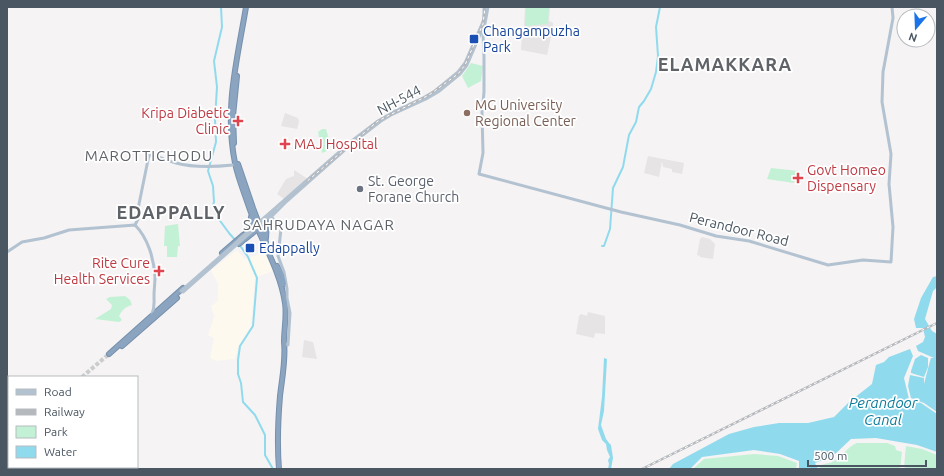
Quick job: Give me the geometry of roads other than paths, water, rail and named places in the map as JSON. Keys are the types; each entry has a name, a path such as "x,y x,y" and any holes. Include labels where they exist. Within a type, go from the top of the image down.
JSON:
{"highway":[{"path":"248,7 239,42 233,102 238,166 258,221 259,228 281,282 286,314 286,344"},
{"path":"248,7 230,110 231,137 235,165 251,212 258,221"},
{"path":"251,212 250,226 239,241 236,247 110,354 149,318 182,292 232,244 239,241 259,228"},
{"path":"264,241 269,219"},
{"path":"246,232 258,221"},
{"path":"252,233 257,234 264,241 282,275 287,298 288,316 279,415 279,469"}],"main road":[{"name":"NH-544","path":"306,183 368,128 395,111 413,104 435,91 463,68 484,18 484,7"},
{"path":"485,24 488,7"},
{"name":"Perandoor Road","path":"485,24 483,34 484,92 482,113 482,158 479,174 620,212 680,225 716,236 748,241 828,265 863,260 890,263 893,228 889,184 892,154 882,102 883,72 893,18 892,7"},
{"name":"NH-544","path":"338,154 381,121 438,92 460,74 467,65 485,24"},
{"path":"135,225 138,219 138,209 149,155 174,163 211,167 233,165"},
{"path":"287,298 287,283 278,256 280,227 279,224 269,219 306,183"},
{"path":"258,221 306,183"},
{"path":"182,292 306,183"},
{"path":"7,252 22,242 44,238 68,230 135,225"},
{"path":"135,225 144,236 152,261 155,278 155,304 154,310 149,318"},
{"path":"155,304 162,307"}],"water":[{"path":"937,276 937,287 933,291 925,319 932,331 937,334 937,412 924,403 911,398 908,386 910,375 924,378 924,384 931,358 934,358 918,351 916,346 923,342 925,337 923,328 916,328 914,319 921,298 933,277"},
{"name":"Perandoor Canal","path":"910,349 913,356 904,378 909,399 921,403 937,414 937,452 917,445 876,438 851,439 833,456 815,463 818,469 799,469 799,461 780,454 754,450 702,457 690,469 669,469 673,464 729,434 754,427 779,423 808,423 834,417 849,402 872,384 876,365 884,362 889,357"},
{"path":"921,355 928,358 928,367 924,377 911,373 915,359"},
{"path":"604,358 607,359 604,411 601,425 606,439 611,445 613,458 611,469 608,469 608,460 610,457 606,444 602,440 598,429 602,397"}],"waterway":[{"path":"221,7 222,27 214,61 217,87 215,119 216,142 208,171 213,186 213,205 218,218 236,241"},
{"path":"602,246 604,246 610,229 613,188 623,167 629,135 636,122 639,107 651,89 656,72 658,56 656,27 660,7"},
{"path":"239,244 248,257 257,278 253,326 240,346 238,374 241,383 243,402 255,415 265,435 265,455 273,469"}],"tunnel":[{"path":"83,376 109,354"}],"railway":[{"path":"239,239 378,121 429,95 458,74 465,65 483,24 485,7"},
{"path":"642,469 937,323"}],"place":[{"name":"Changampuzha Park","path":"474,39"},
{"name":"MG University Regional Center","path":"467,113"},
{"name":"Kripa Diabetic Clinic","path":"238,121"},
{"name":"MAJ Hospital","path":"285,144"},
{"name":"Govt Homeo Dispensary","path":"798,178"},
{"name":"St. George Forane Church","path":"360,189"},
{"name":"Edappally","path":"250,248"},
{"name":"Rite Cure Health Services","path":"159,271"}],"district":[{"name":"ELAMAKKARA","path":"725,64"},
{"name":"MAROTTICHODU","path":"149,155"},
{"name":"EDAPPALLY","path":"171,212"},
{"name":"SAHRUDAYA NAGAR","path":"319,224"}]}
